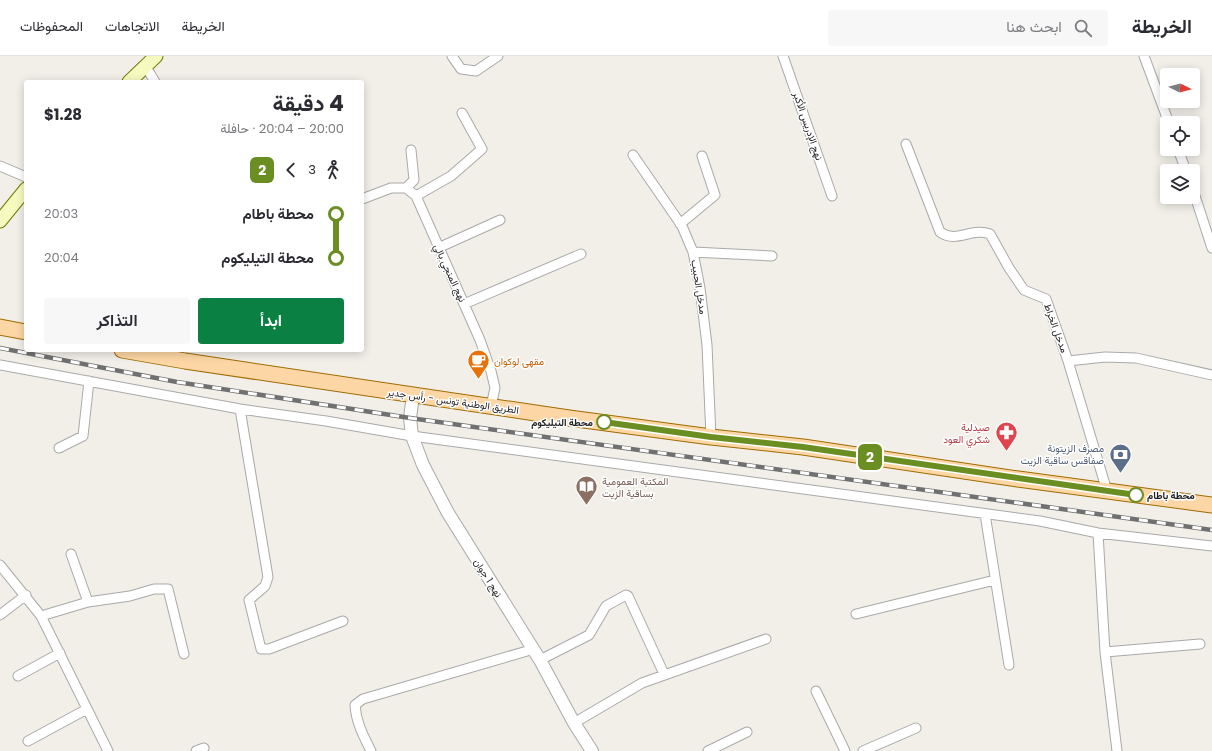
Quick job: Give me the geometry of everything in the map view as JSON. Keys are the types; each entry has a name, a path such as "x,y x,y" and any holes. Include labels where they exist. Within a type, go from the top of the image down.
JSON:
{"main road":[{"path":"131,80 156,56"},
{"path":"0,221 24,192"},
{"path":"0,327 24,332"},
{"name":"الطريق الوطنية تونس - رأس جدير","path":"146,352 184,356 413,395 711,437 803,447 1212,505"}],"street":[{"path":"452,56 461,70 476,72 498,56"},
{"name":"نهج الإدريس الأكبر","path":"783,56 832,196"},
{"path":"1144,56 1166,116"},
{"path":"145,65 154,80"},
{"path":"416,196 451,176 482,149 462,113"},
{"name":"مدخل الخراط","path":"906,144 940,232 946,237 958,236 977,231 990,234 1009,268 1024,290 1046,299 1068,361 1107,491"},
{"path":"364,198 391,188 406,188 414,180 411,150"},
{"name":"مدخل الحبيب","path":"633,155 680,224 693,252 700,288 707,345 711,437"},
{"path":"680,224 715,195 702,156"},
{"path":"0,165 24,176"},
{"name":"نهج المنجي بالي","path":"406,188 416,196 480,340 495,388 491,406"},
{"path":"1200,203 1208,218 1212,248"},
{"path":"438,248 500,220"},
{"path":"693,252 772,256"},
{"path":"464,304 581,254"},
{"path":"1068,361 1105,357 1136,358 1212,375"},
{"path":"0,364 240,409 326,421 412,436 1040,521 1098,533 1212,546"},
{"path":"59,448 83,436 89,381"},
{"name":"نهج 1 جوان","path":"413,395 410,418 412,436 423,465 448,513 537,655 574,723 592,751"},
{"path":"240,409 268,577 265,586 249,600 261,649 269,649 343,621"},
{"path":"985,514 1009,665"},
{"path":"1098,533 1105,652 1116,751"},
{"path":"71,554 88,602"},
{"path":"0,565 26,595 41,616 108,751"},
{"path":"856,614 995,580"},
{"path":"41,616 88,602 130,596 154,589 168,589 184,654"},
{"path":"0,615 26,595"},
{"path":"371,751 356,721 355,705 363,699 537,655 589,635 606,606 626,595 628,596 664,674"},
{"path":"574,723 642,683 766,639"},
{"path":"1105,652 1200,644"},
{"path":"18,676 60,654"},
{"path":"816,691 845,751"},
{"path":"28,741 87,709"},
{"path":"863,751 916,728"},
{"path":"708,751 747,732"}],"railway":[{"path":"0,348 177,382 410,418 1212,530"}],"bus line":[{"name":"2","path":"604,422 711,437 803,447 1136,495"}],"place":[{"name":"مقهى لوكوان","path":"478,380"},
{"name":"محطة التيليكوم","path":"604,422"},
{"name":"صيدلية شكري العود","path":"1006,452"},
{"name":"مصرف الزيتونة صفاقس ساقية الزيت","path":"1120,474"},
{"name":"محطة باطام","path":"1136,495"},
{"name":"المكتبة العمومية بساقية الزيت","path":"586,506"}]}
